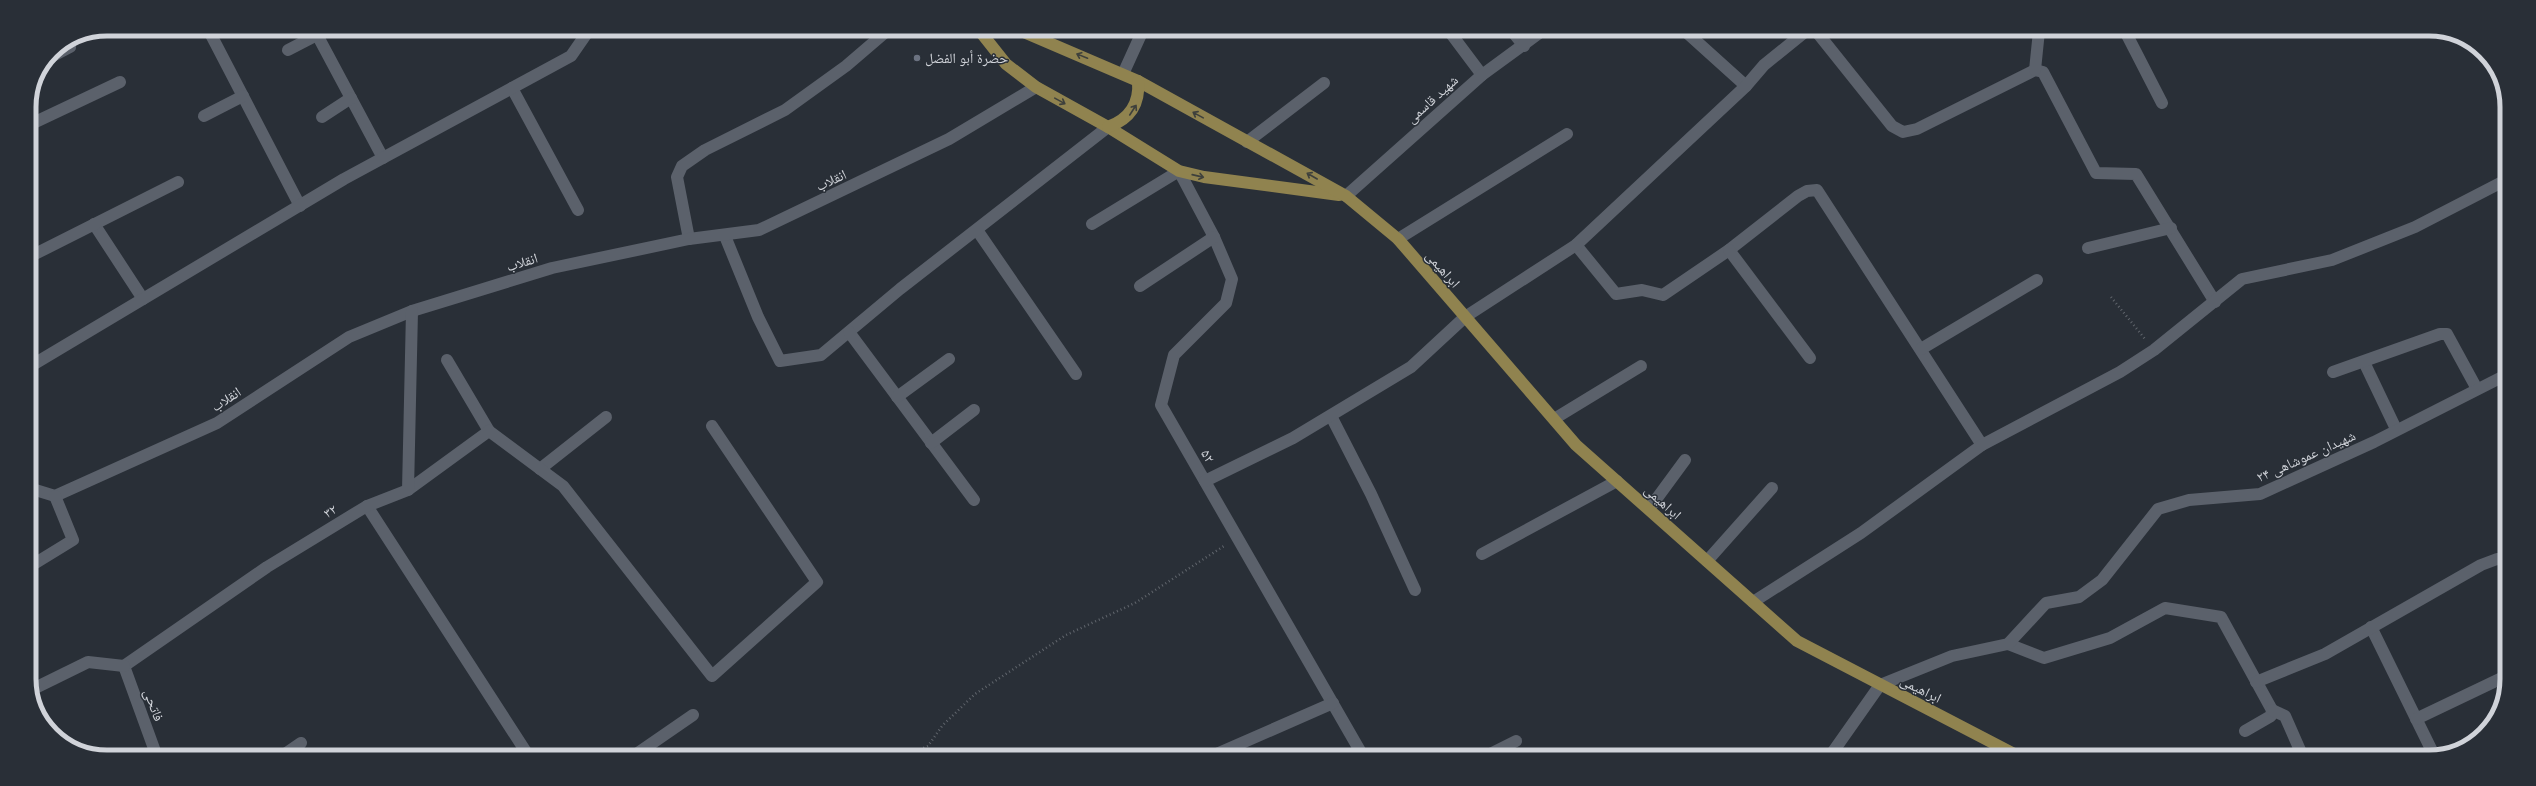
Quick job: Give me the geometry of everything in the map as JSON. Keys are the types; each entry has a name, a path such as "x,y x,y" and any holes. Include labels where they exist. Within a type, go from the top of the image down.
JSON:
{"main road":[{"path":"984,36 1006,64 1036,88 1108,127 1179,171 1204,177 1346,196"},
{"name":"ابراهیمی","path":"1033,36 1138,80 1247,142 1275,155 1346,196 1398,239 1576,444 1797,641 2008,750"},
{"path":"1108,127 1120,123 1130,115 1136,105 1139,93 1138,80"}],"street":[{"path":"212,36 300,206"},
{"path":"288,50 310,36"},
{"path":"318,36 383,158"},
{"path":"36,363 383,158 571,56 585,36"},
{"path":"689,239 677,177 682,166 705,150 785,110 846,66 881,36"},
{"path":"1123,74 1139,36"},
{"path":"1453,36 1482,75"},
{"path":"1516,36 1524,46"},
{"name":"شهید قاسمی","path":"1346,196 1482,75 1536,36"},
{"path":"1691,36 1746,86"},
{"path":"1206,481 1293,438 1411,367 1465,317 1576,245 1746,86 1764,66 1800,36"},
{"path":"1820,36 1892,126 1903,132 1917,130 2035,70 2043,72 2096,173 2136,174 2171,228 2215,302"},
{"path":"2035,70 2038,36"},
{"path":"2128,36 2162,103"},
{"path":"36,122 120,82"},
{"path":"1247,142 1324,84"},
{"path":"512,88 578,210"},
{"name":"انقلاب","path":"55,496 217,423 349,337 412,312 552,268 689,239 725,236 759,230 949,140 1036,88"},
{"path":"204,116 243,96"},
{"path":"322,117 351,98"},
{"path":"725,236 758,317 780,361 821,355 1108,127"},
{"path":"1398,239 1566,134"},
{"path":"1092,224 1179,171"},
{"name":"۵۲","path":"1179,171 1214,237 1232,279 1230,292 1226,303 1174,355 1161,405 1360,750"},
{"path":"36,253 178,182"},
{"path":"1753,602 1861,533 1982,445 2120,372 2154,350 2242,279 2332,260 2415,227 2500,183"},
{"path":"1576,245 1616,294 1642,290 1663,295 1729,250 1798,196 1807,191 1817,190 1982,445"},
{"path":"94,224 143,299"},
{"path":"2088,248 2171,228"},
{"path":"977,230 1076,374"},
{"path":"1140,286 1214,237"},
{"path":"1729,250 1810,358"},
{"path":"1921,349 2037,280"},
{"path":"408,490 412,312"},
{"path":"849,332 974,500"},
{"path":"2333,372 2440,334 2447,334 2478,389"},
{"path":"897,397 949,359"},
{"path":"448,360 489,431 563,486 712,676 818,582 712,426"},
{"path":"2364,362 2396,429"},
{"path":"1554,419 1641,366"},
{"name":"۲۴ شهیدان عموشاهی","path":"2008,644 2046,603 2079,597 2102,580 2158,509 2189,500 2260,494 2374,442 2396,429 2500,378"},
{"path":"931,443 974,410"},
{"path":"1331,416 1371,494 1415,590"},
{"path":"540,469 606,417"},
{"name":"۳۲","path":"124,666 267,567 367,506 408,490 489,431"},
{"path":"1649,510 1684,460"},
{"path":"1482,554 1617,481"},
{"path":"1707,561 1772,488"},
{"path":"36,490 55,496 72,540 36,563"},
{"path":"367,506 525,750"},
{"path":"2256,682 2325,654 2481,565 2497,559 2500,559"},
{"path":"1834,750 1880,685 1952,656 2008,644 2044,658 2110,638 2165,608 2221,617 2272,710 2285,716 2299,750"},
{"path":"2371,628 2431,750"},
{"path":"36,688 88,662 124,666"},
{"name":"فاتحی","path":"124,666 155,750"},
{"path":"2416,719 2500,679"},
{"path":"1226,750 1333,703"},
{"path":"2245,731 2271,716 2272,710"},
{"path":"642,750 693,715"},
{"path":"1498,750 1516,741"},
{"path":"291,750 301,743"}],"path":[{"path":"2111,297 2154,350"},
{"path":"920,750 928,746 942,726 974,694 1066,635 1135,603 1238,538"}],"place":[{"name":"حضرة أبو الفضل","path":"917,58"}]}
